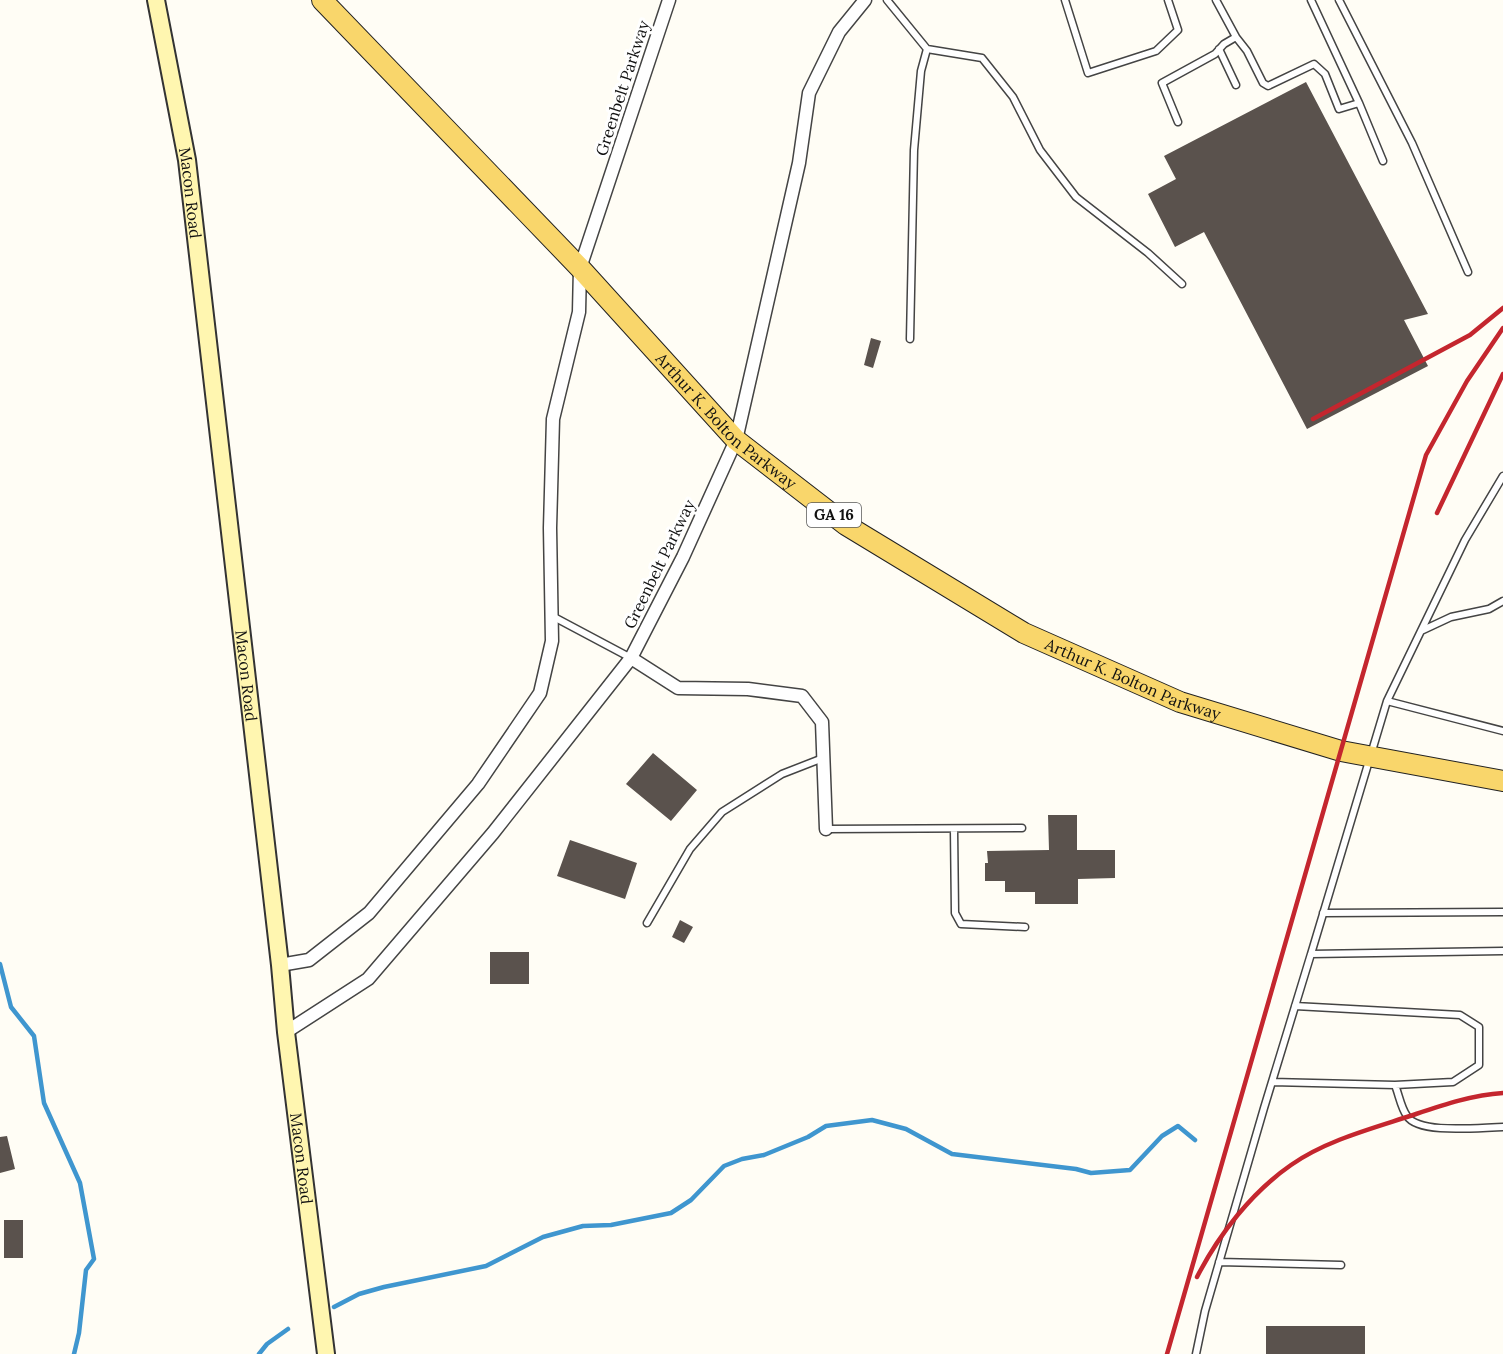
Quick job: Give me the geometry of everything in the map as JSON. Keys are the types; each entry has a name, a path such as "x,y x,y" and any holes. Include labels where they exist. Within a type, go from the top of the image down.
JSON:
{"main road":[{"name":"Macon Road","path":"156,0 187,160 286,1032 326,1354"},
{"name":"Arthur K. Bolton Parkway","path":"322,0 580,268 736,440 846,525 1024,633 1180,702 1341,751 1503,781"}],"street":[{"name":"Greenbelt Parkway","path":"280,964 309,960 369,913 478,784 540,693 552,641 550,528 553,419 579,312 580,268 669,0"},
{"name":"Greenbelt Parkway","path":"286,1032 368,979 493,833 631,658 683,557 736,440 799,163 809,93 839,32 865,0"},
{"path":"631,658 678,687 748,689 802,696 822,722 826,829"}],"lane":[{"path":"887,0 927,50 982,58 1013,97 1040,150 1076,197 1148,252 1182,284"},
{"path":"1065,0 1088,73 1156,51 1164,44 1178,30 1168,0"},
{"path":"1216,0 1236,37 1247,51 1263,83 1268,86 1314,64 1325,74 1339,109 1359,103"},
{"path":"1311,0 1383,161"},
{"path":"1339,0 1413,143 1468,272"},
{"path":"1178,122 1162,83 1215,54 1236,37"},
{"path":"910,339 914,150 921,71 927,50"},
{"path":"1219,50 1236,85"},
{"path":"1196,1354 1219,1262 1388,701 1465,540 1503,476"},
{"path":"1421,632 1451,617 1489,609 1503,601"},
{"path":"551,616 631,658"},
{"path":"1388,701 1503,731"},
{"path":"647,923 690,849 722,812 782,774 823,759"},
{"path":"826,829 1023,828"},
{"path":"954,830 955,914 961,924 1025,927"},
{"path":"1323,913 1503,912"},
{"path":"1311,954 1503,951"},
{"path":"1272,1082 1395,1085 1453,1082 1479,1065 1479,1027 1460,1015 1295,1006"},
{"path":"1395,1085 1407,1117 1415,1124 1430,1128 1503,1127"},
{"path":"1219,1262 1341,1265"}],"building":[{"path":"1306,82 1428,314 1404,320 1428,366 1307,429 1204,232 1175,247 1148,194 1176,179 1164,156"},
{"path":"871,338 881,341 873,368 864,365"},
{"path":"653,753 697,790 671,821 626,784"},
{"path":"1048,815 1077,815 1077,850 1115,850 1115,878 1078,879 1078,904 1035,904 1035,892 1005,892 1005,881 985,881 987,851 1049,850"},
{"path":"570,840 637,863 625,899 557,876"},
{"path":"680,920 693,927 684,943 672,937"},
{"path":"490,952 529,952 529,984 490,984"},
{"path":"7,1136 15,1169 0,1173 0,1137"},
{"path":"4,1220 23,1220 23,1258 4,1258"},
{"path":"1266,1326 1365,1326 1365,1354 1266,1354"}],"waterway":[{"path":"0,964 11,1007 34,1036 44,1103 80,1183 94,1259 86,1270 79,1333 74,1354"},
{"path":"334,1307 359,1294 384,1287 486,1266 543,1237 583,1226 611,1225 671,1213 691,1200 724,1166 742,1159 764,1155 808,1137 826,1126 872,1120 906,1129 952,1154 1076,1169 1091,1173 1130,1170 1162,1136 1178,1126 1195,1140"},
{"path":"259,1354 267,1344 288,1329"}],"railway":[{"path":"1313,419 1470,335 1503,308"},
{"path":"1167,1354 1426,455 1467,381 1503,328"},
{"path":"1437,513 1503,374"},
{"path":"1197,1277 1215,1245 1250,1201 1277,1176 1304,1157 1348,1136 1433,1108 1503,1093"}]}
